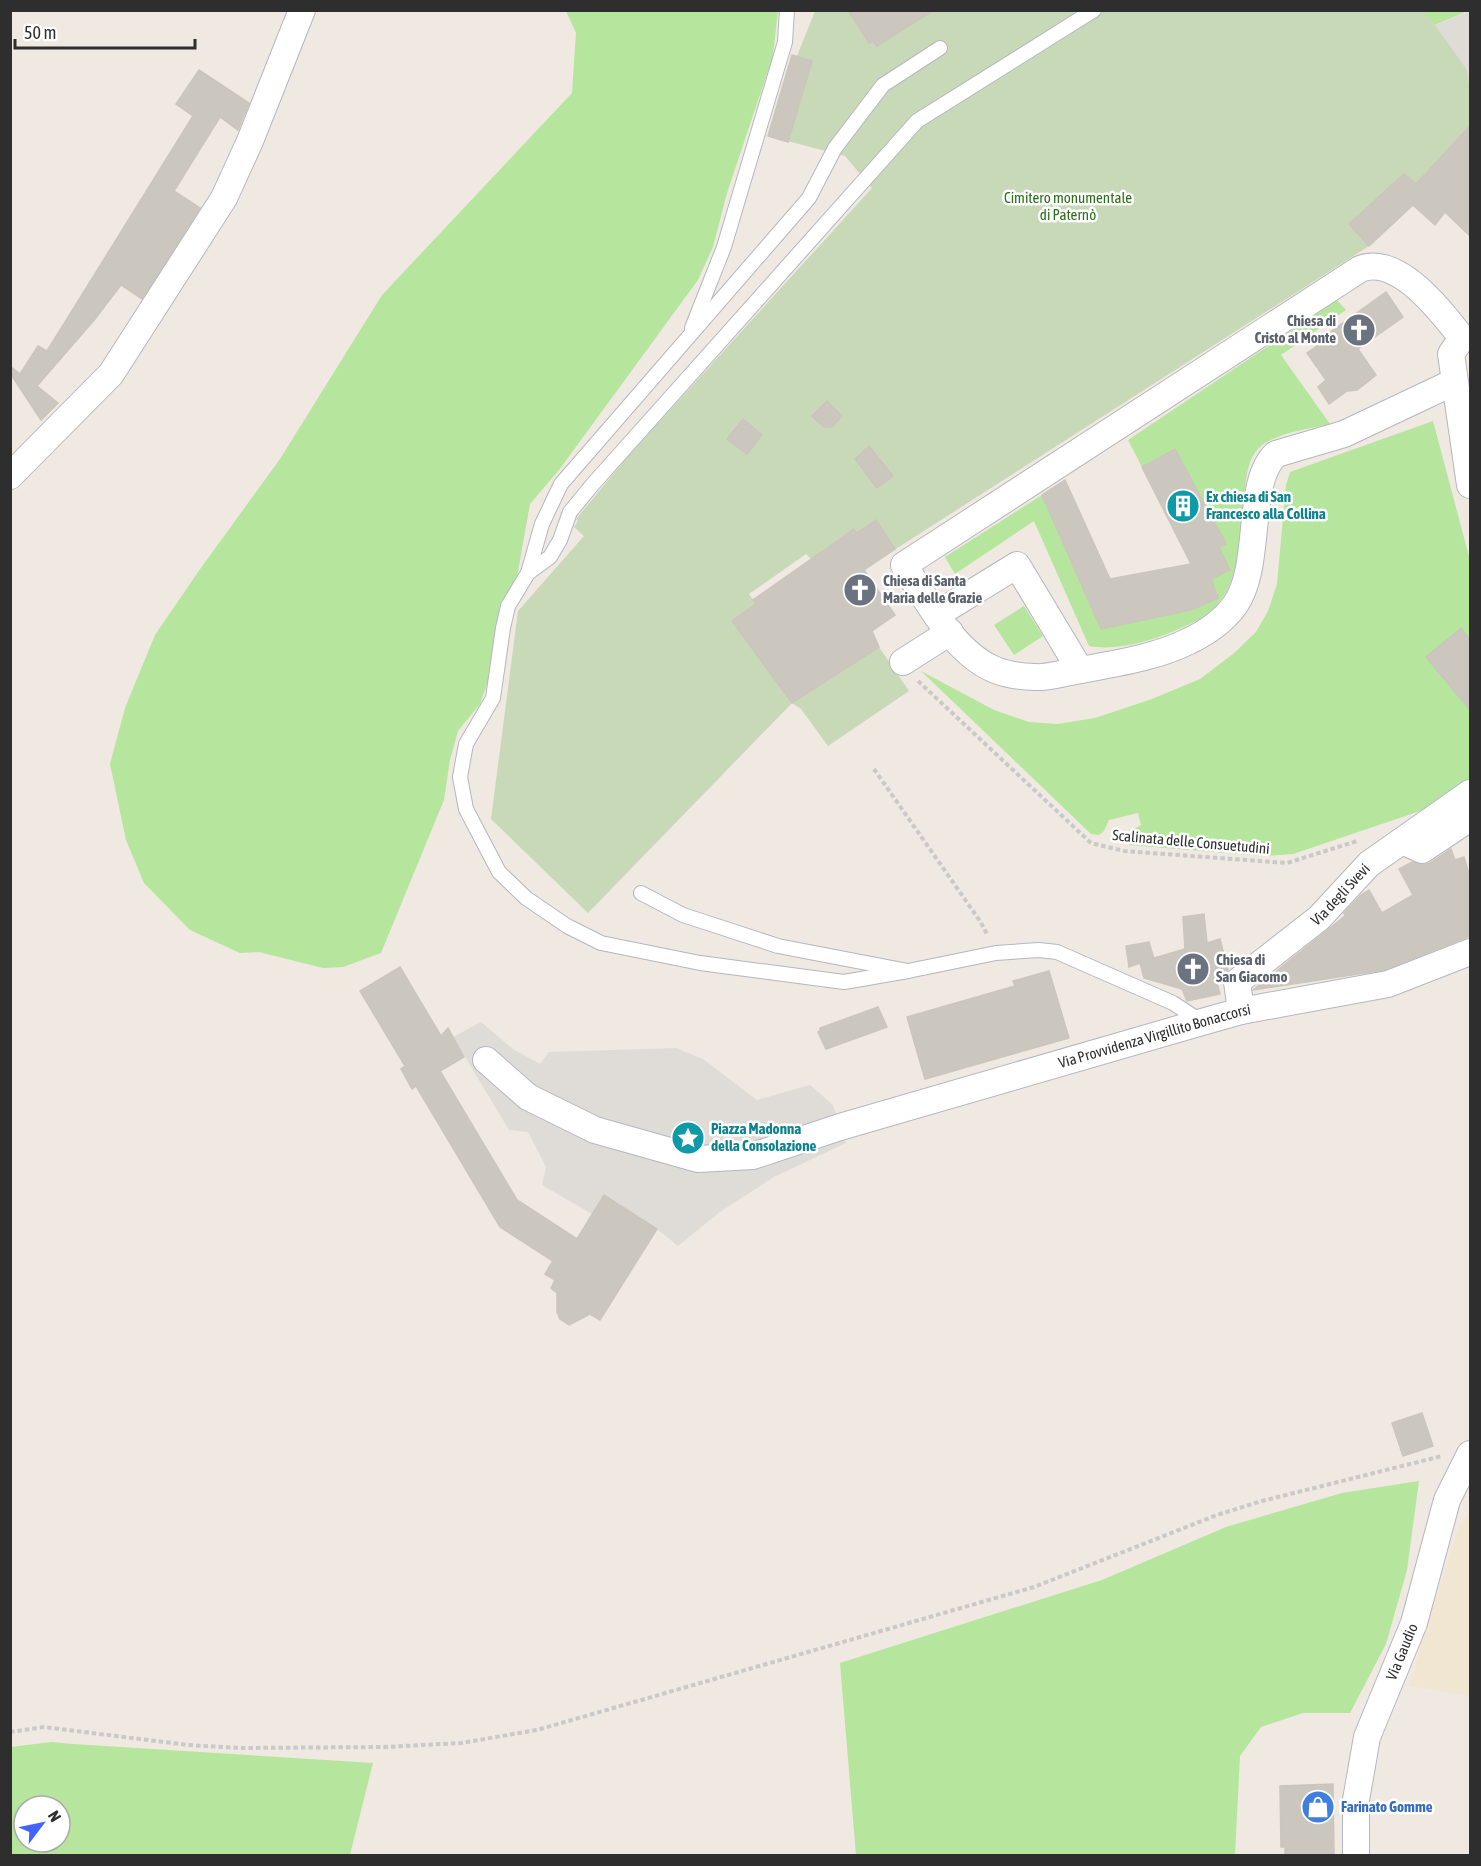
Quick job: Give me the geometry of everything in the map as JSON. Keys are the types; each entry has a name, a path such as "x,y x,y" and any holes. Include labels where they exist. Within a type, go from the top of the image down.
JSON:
{"street":[{"path":"10,476 111,374 224,198 250,141 302,10"},
{"path":"1455,382 1344,434 1276,454 1260,484 1251,562 1245,583 1235,604 1217,623 1189,642 1149,656 1037,678 990,668 963,648 943,623 904,565 1360,269 1369,266 1397,274 1409,281 1434,302 1466,337 1451,354 1470,476"},
{"path":"903,662 943,623 1017,565 1080,670"},
{"name":"Via degli Svevi","path":"1241,1011 1238,982 1319,918 1369,864 1470,793"},
{"path":"1402,841 1422,850 1470,818"},
{"name":"Via Provvidenza Virgillito Bonaccorsi","path":"486,1060 528,1097 595,1130 698,1159 753,1156 840,1127 1241,1011 1388,984 1470,952"},
{"name":"Via Gaudio","path":"1356,1856 1356,1800 1367,1737 1414,1623 1461,1454"},
{"path":"1447,1500 1470,1485"}],"lane":[{"path":"687,338 727,236 785,42 786,10"},
{"path":"528,573 549,557 560,540 570,512 592,484 917,121 1094,10"},
{"path":"940,48 883,85 835,148 809,198 561,484 542,524 528,573 508,606 493,698 466,744 460,777 466,809 499,872 526,898 567,926 601,943 700,963 844,982 996,953 1039,950 1057,952 1173,1003 1202,1022"},
{"path":"641,893 683,915 778,946 908,971"}],"path":[{"name":"Scalinata delle Consuetudini","path":"903,662 918,682 1091,843 1124,851 1287,863 1362,839"},
{"path":"874,769 980,921 996,953"},
{"path":"10,1732 44,1727 188,1745 241,1748 384,1747 461,1743 537,1730 1034,1587 1217,1515 1262,1501 1461,1454"}],"shaded area":[{"path":"1470,11 1470,92 1467,70 1435,25"},
{"name":"Piazza Madonna della Consolazione","path":"481,1022 513,1049 540,1064 549,1052 676,1048 703,1059 757,1100 810,1085 833,1105 846,1143 774,1177 720,1212 678,1246 657,1229 604,1195 592,1214 542,1185 546,1167 528,1132 509,1130 453,1037"},
{"path":"1470,1511 1470,1696 1409,1686 1458,1529"}],"green space":[{"name":"Cimitero monumentale di Paternò","path":"1422,10 1453,48 1467,70 1471,91 1470,126 1416,184 1404,174 1349,224 1369,246 877,561 854,529 811,559 806,554 749,594 801,667 879,647 909,691 828,746 801,709 792,703 588,913 491,819 518,611 584,536 574,527 578,521 576,519 629,455 872,188 845,156 768,136 792,55 797,56 815,11"},
{"path":"1470,10 1435,25 1422,11"},
{"path":"566,11 778,11 773,56 727,193 713,247 698,280 559,470 530,504 517,577 501,609 488,681 480,704 458,731 450,760 444,800 381,953 343,967 323,968 259,952 240,953 190,930 144,883 126,840 110,764 125,708 155,635 280,459 382,295 572,93 576,33"},
{"path":"1337,300 1346,310 1281,355 1330,424 1282,435 1265,444 1255,453 1247,472 1238,557 1234,574 1218,603 1206,615 1174,631 1143,642 1110,647 1089,646 1034,521 955,574 945,557 1042,495 1101,629 1191,610 1218,598 1211,579 1230,570 1219,547 1225,544 1176,450 1142,467 1128,440"},
{"path":"1433,421 1470,560 1470,779 1432,807 1293,854 1265,856 1129,845 1134,829 1141,825 1138,813 1109,820 1104,831 1099,835 1091,834 921,671 994,710 1029,722 1057,724 1095,718 1152,699 1200,679 1233,654 1256,632 1268,611 1277,584 1286,485 1290,472"},
{"path":"1024,606 1043,636 1014,655 994,625"},
{"path":"1419,1481 1407,1570 1386,1644 1350,1713 1303,1713 1261,1727 1240,1756 1235,1855 856,1855 840,1663 1102,1580 1226,1527 1342,1493"},
{"path":"51,1742 373,1763 350,1855 11,1855 11,1747"}],"building":[{"path":"848,10 934,10 877,46 873,41 869,43"},
{"path":"792,55 812,61 788,142 768,136"},
{"path":"199,70 249,103 238,130 220,117 174,191 200,208 142,299 121,285 37,386 58,403 41,420 10,373 10,366 20,374 38,346 47,351 193,116 176,104"},
{"path":"1470,126 1470,236 1445,212 1435,225 1413,205 1369,246 1349,224 1404,174 1416,184"},
{"name":"Chiesa di Cristo al Monte","path":"1386,292 1403,317 1358,349 1376,375 1357,390 1347,391 1329,404 1318,387 1326,380 1307,353 1317,346 1315,343"},
{"path":"827,401 842,416 832,427 824,427 812,416"},
{"path":"743,419 762,435 747,454 727,439"},
{"path":"869,446 893,476 877,488 855,459"},
{"path":"1175,449 1226,544 1219,547 1230,570 1211,579 1218,598 1191,610 1101,629 1042,495 1065,480 1110,579 1191,564 1142,467"},
{"path":"876,520 895,549 864,570 895,615 872,631 879,647 792,703 732,621 756,604 753,600 854,529 857,533"},
{"path":"1461,628 1470,640 1470,710 1426,657"},
{"path":"1451,849 1455,860 1464,857 1470,877 1470,936 1384,970 1253,990 1345,916 1344,913 1369,890 1382,913 1413,895 1399,869 1412,862 1423,865 1430,863"},
{"name":"Chiesa di San Giacomo","path":"1204,914 1207,943 1220,939 1228,970 1217,982 1220,994 1187,1001 1182,989 1144,978 1140,963 1129,967 1126,946 1149,942 1154,958 1185,949 1183,917"},
{"path":"400,967 441,1036 448,1028 464,1057 440,1071 517,1200 577,1239 604,1195 657,1229 600,1320 590,1314 569,1325 560,1319 557,1312 557,1293 551,1288 555,1280 545,1274 553,1261 500,1227 416,1086 412,1089 401,1069 405,1066 360,991"},
{"path":"1049,971 1069,1038 925,1079 907,1017 1015,986 1013,981"},
{"path":"878,1007 887,1027 826,1049 818,1032 820,1028"},
{"path":"1422,1413 1433,1446 1403,1456 1392,1423"},
{"path":"1333,1784 1334,1856 1285,1856 1285,1847 1281,1847 1280,1786"}],"place":[{"name":"Chiesa di Cristo al Monte","path":"1359,330"},
{"name":"Ex chiesa di San Francesco alla Collina","path":"1183,506"},
{"name":"Chiesa di Santa Maria delle Grazie","path":"860,590"},
{"name":"Chiesa di San Giacomo","path":"1193,969"},
{"name":"Piazza Madonna della Consolazione","path":"688,1138"},
{"name":"Farinato Gomme","path":"1318,1807"}]}
